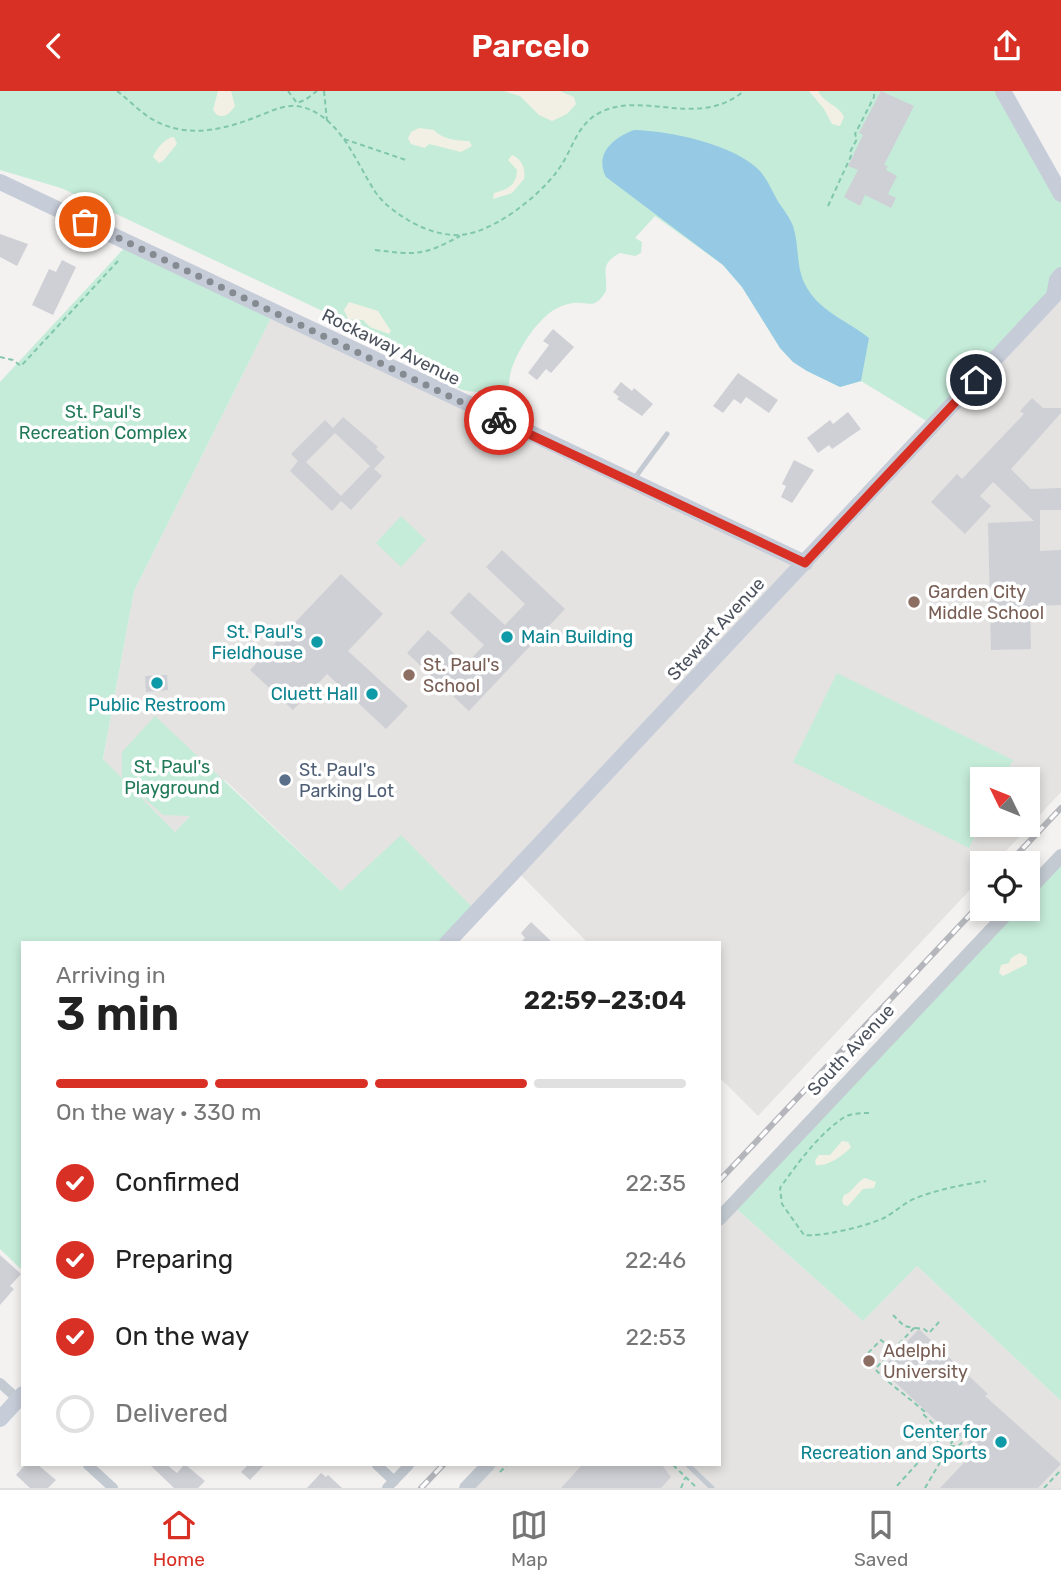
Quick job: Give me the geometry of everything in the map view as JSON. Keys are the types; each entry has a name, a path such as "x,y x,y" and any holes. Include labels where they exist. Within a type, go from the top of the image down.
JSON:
{"main road":[{"path":"1003,91 1061,194"},
{"name":"Rockaway Avenue","path":"0,182 805,563"},
{"name":"Stewart Avenue","path":"449,941 1057,295 1057,280 1061,275"},
{"path":"0,1419 21,1399"}],"street":[{"path":"1046,168 1061,177"},
{"path":"1040,878 1061,856"},
{"name":"South Avenue","path":"721,1217 1000,921"},
{"path":"0,1383 21,1399"},
{"path":"89,1466 113,1488"},
{"path":"378,1466 391,1485 408,1466"},
{"path":"466,1488 487,1466"}],"lane":[{"path":"632,482 667,434"},
{"path":"689,1466 712,1488"}],"path":[{"path":"117,91 154,120 174,129 190,131 226,128 305,100 317,91"},
{"path":"288,91 297,103"},
{"path":"324,91 327,122"},
{"path":"374,250 418,255 491,226 515,212 556,173 576,135 589,118 603,111 620,106 712,108 732,100 743,91"},
{"path":"828,206 851,156 850,152 857,139 855,134 874,97 874,91"},
{"path":"283,107 299,106 311,110 327,122 343,138 377,194 400,215 420,228 463,235"},
{"path":"343,138 406,160"},
{"path":"0,358 13,359 21,366 118,261"},
{"path":"869,1113 856,1112 844,1117 819,1140 780,1188 782,1204 804,1235 816,1236 873,1222 891,1214 900,1206 935,1191 986,1181"},
{"path":"893,1315 904,1326 929,1332 939,1322"},
{"path":"875,1369 914,1328"},
{"path":"893,1350 881,1340 868,1353 867,1360 900,1393 908,1395 916,1402 944,1436 895,1488"},
{"path":"925,1488 956,1434"},
{"path":"948,1446 958,1446 963,1442"},
{"path":"674,1466 697,1488"},
{"path":"1044,1488 1061,1470"},
{"path":"681,1488 686,1477"}],"shaded area":[{"path":"1061,289 1061,792 1040,815 1040,767 970,767 970,837 1019,837 1006,851 970,851 970,890 758,1116 721,1079 721,941 586,941 516,870 477,912 342,892 225,780 175,832 103,760 134,591 274,312 804,563"},
{"name":"Adelphi University","path":"732,1205 863,1321 917,1266 1061,1401 1061,1488 466,1488 487,1466 721,1466 721,1217"}],"green space":[{"path":"0,91 1003,91 1061,194 1061,289 933,425 861,381 840,387 793,362 780,348 742,287 723,265 655,216 635,238 642,242 641,253 635,256 620,253 609,261 605,270 606,291 598,301 563,306 550,312 537,325 516,358 507,392 493,399 480,392 455,386 450,371 61,188 0,170"},
{"name":"St. Paul's Recreation Complex","path":"129,243 274,312 134,591 103,759 175,832 190,816 163,815 122,778 122,752 155,716 341,891 401,835 477,912 450,941 21,941 21,1269 0,1249 0,382"},
{"path":"401,516 426,540 401,567 376,543"},
{"path":"837,673 1013,760 1009,767 970,767 970,837 974,837 969,848 793,762"},
{"path":"1061,864 1061,1401 917,1266 863,1321 732,1205 1005,921 1040,921 1040,886"}],"sand":[{"path":"218,91 231,91 235,106 229,113 220,116 213,110"},
{"path":"503,91 560,91 574,97 576,104 567,114 552,121 539,115 520,96"},
{"path":"809,91 818,91 842,113 844,117 840,126 832,124"},
{"path":"419,128 434,130 450,139 469,141 472,146 461,152 429,144 425,148 411,144 408,138 411,132"},
{"path":"174,137 177,144 159,163 153,157 154,154 165,141"},
{"path":"512,155 523,165 524,179 512,193 493,199 494,193 507,188 515,179 517,170 508,160"},
{"path":"349,302 378,311 391,331 389,334 370,327 363,320 348,319 344,310"},
{"path":"1020,953 1027,957 1027,964 1003,976 999,973 1001,965 1009,963 1011,958"},
{"path":"842,1141 848,1142 851,1147 840,1157 816,1165 815,1160 819,1155 830,1155"},
{"path":"865,1178 876,1182 874,1188 863,1189 848,1206 844,1205 844,1195"}],"water":[{"path":"634,130 683,136 718,146 734,153 760,171 793,226 799,265 807,288 820,304 869,338 861,381 840,387 793,362 780,348 742,287 723,265 606,177 602,161 604,154 619,137"}],"building":[{"path":"881,91 914,106 884,165 888,166 886,170 897,176 888,194 896,198 891,208 865,195 860,206 844,197 858,170 848,166 863,135 859,133"},
{"path":"0,234 28,244 17,266 0,257"},
{"path":"62,260 76,267 53,315 32,305 49,269 56,272"},
{"path":"553,329 574,347 551,373 546,369 537,380 528,373 549,345 543,341"},
{"path":"738,373 778,400 769,413 746,397 741,404 734,399 723,413 713,406"},
{"path":"621,382 632,391 634,388 653,404 642,416 617,399 619,397 613,392"},
{"path":"1032,398 1043,408 1061,408 1061,413 1011,469 1031,489 1061,488 1061,510 1040,510 1040,551 1061,550 1061,605 1030,606 1031,649 991,650 988,523 1034,521 993,482 980,496 991,506 965,534 931,502 957,474 962,479 1024,414 1020,411"},
{"path":"848,412 861,429 832,449 829,445 818,453 807,438 830,420 833,424"},
{"path":"343,417 378,447 376,449 385,457 374,469 382,476 351,510 341,501 332,511 290,471 298,461 291,454 325,420 333,428","holes":["335,433 370,466 341,496 306,462"]},
{"path":"794,460 814,470 792,503 781,497 786,486 782,484"},
{"name":"Main Building","path":"502,550 565,609 469,711 407,653 428,630 466,664 484,645 450,613 469,592 505,625 525,604 486,567"},
{"name":"St. Paul's Fieldhouse","path":"341,574 383,614 348,651 408,706 386,729 327,674 293,710 250,670"},
{"name":"Public Restroom","path":"167,675 168,690 146,692 145,676"},
{"path":"531,922 551,941 522,941 525,938 521,933"},
{"path":"0,1255 21,1274 10,1286 14,1289 0,1305"},
{"path":"919,1329 988,1394 985,1396 1061,1464 1038,1488 940,1488 976,1450 953,1431 950,1434 881,1369"},
{"path":"24,1466 39,1466 56,1480 48,1488 30,1488 16,1475"},
{"path":"151,1466 168,1466 177,1473 183,1466 187,1466 205,1481 198,1488 174,1488"},
{"path":"247,1466 263,1466 250,1480 241,1472"},
{"path":"581,1466 663,1466 671,1477 661,1488 561,1488"},
{"path":"321,1473 326,1477 328,1475 342,1488 307,1488"}],"railway":[{"path":"1020,851 1061,808"},
{"path":"721,1179 970,915"},
{"path":"421,1488 442,1466"}],"way so far":[{"path":"85,222 499,420"}],"place":[{"name":"Garden City Middle School","path":"914,602"},
{"name":"Main Building","path":"507,637"},
{"name":"St. Paul's Fieldhouse","path":"317,642"},
{"name":"St. Paul's School","path":"409,675"},
{"name":"Public Restroom","path":"157,683"},
{"name":"Cluett Hall","path":"372,694"},
{"name":"St. Paul's Parking Lot","path":"285,780"},
{"name":"Adelphi University","path":"869,1361"},
{"name":"Center for Recreation and Sports","path":"1001,1442"}],"route":[{"path":"499,420 805,563 976,380"}],"park label":[{"name":"St. Paul's Playground","path":"172,778"}]}
